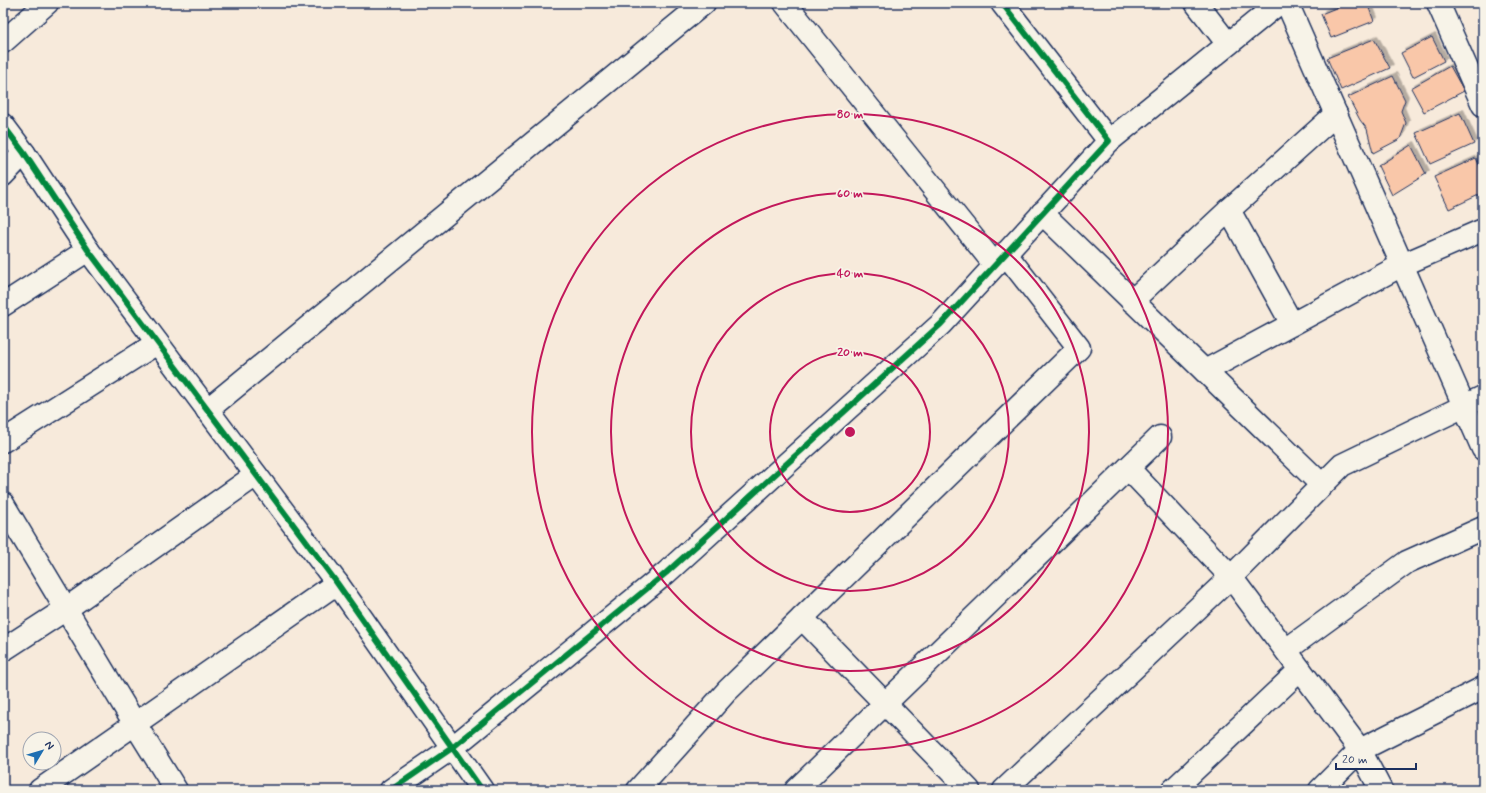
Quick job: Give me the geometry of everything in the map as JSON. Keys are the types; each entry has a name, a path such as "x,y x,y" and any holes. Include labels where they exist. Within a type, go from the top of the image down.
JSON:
{"street":[{"path":"3,42 47,3"},
{"path":"207,410 704,3"},
{"path":"638,790 727,691 1080,348 1000,259 785,3"},
{"path":"1002,3 1109,141"},
{"path":"1196,3 1228,44"},
{"path":"391,790 452,748 666,572 941,324 1109,141 1279,3"},
{"path":"1287,3 1402,265 1474,401 1483,448"},
{"path":"1438,3 1478,82 1483,105"},
{"path":"1132,301 1229,210 1336,114"},
{"path":"3,125 24,153 88,250 337,583 482,790"},
{"path":"3,175 24,153"},
{"path":"1229,210 1292,324"},
{"path":"1042,213 1322,485"},
{"path":"1205,371 1402,265 1483,230"},
{"path":"3,305 88,250"},
{"path":"3,441 157,343"},
{"path":"1004,790 1231,577 1342,465 1474,401"},
{"path":"796,790 1160,437"},
{"path":"1128,468 1231,577 1360,750 1382,790"},
{"path":"3,650 66,609 256,475"},
{"path":"3,504 134,724 176,790"},
{"path":"1286,650 1407,562 1483,528"},
{"path":"40,790 337,583"},
{"path":"802,618 969,790"},
{"path":"1173,790 1300,670"},
{"path":"1320,790 1360,750 1483,688"}],"building":[{"path":"1348,3 1367,3 1374,21 1331,38 1321,14"},
{"path":"1432,37 1444,61 1413,77 1401,53"},
{"path":"1374,39 1390,68 1341,90 1327,58"},
{"path":"1450,66 1464,91 1424,112 1411,88"},
{"path":"1393,76 1405,100 1401,111 1406,123 1400,139 1373,153 1367,129 1360,120 1348,97"},
{"path":"1460,113 1474,144 1430,164 1416,133"},
{"path":"1411,145 1426,174 1392,195 1378,166"},
{"path":"1476,158 1483,173 1483,193 1449,209 1434,177"}],"cycle path":[{"path":"391,790 452,748 666,573 941,324 1109,141 1002,3"},
{"path":"3,125 24,153 88,250 337,583 482,790"}]}
